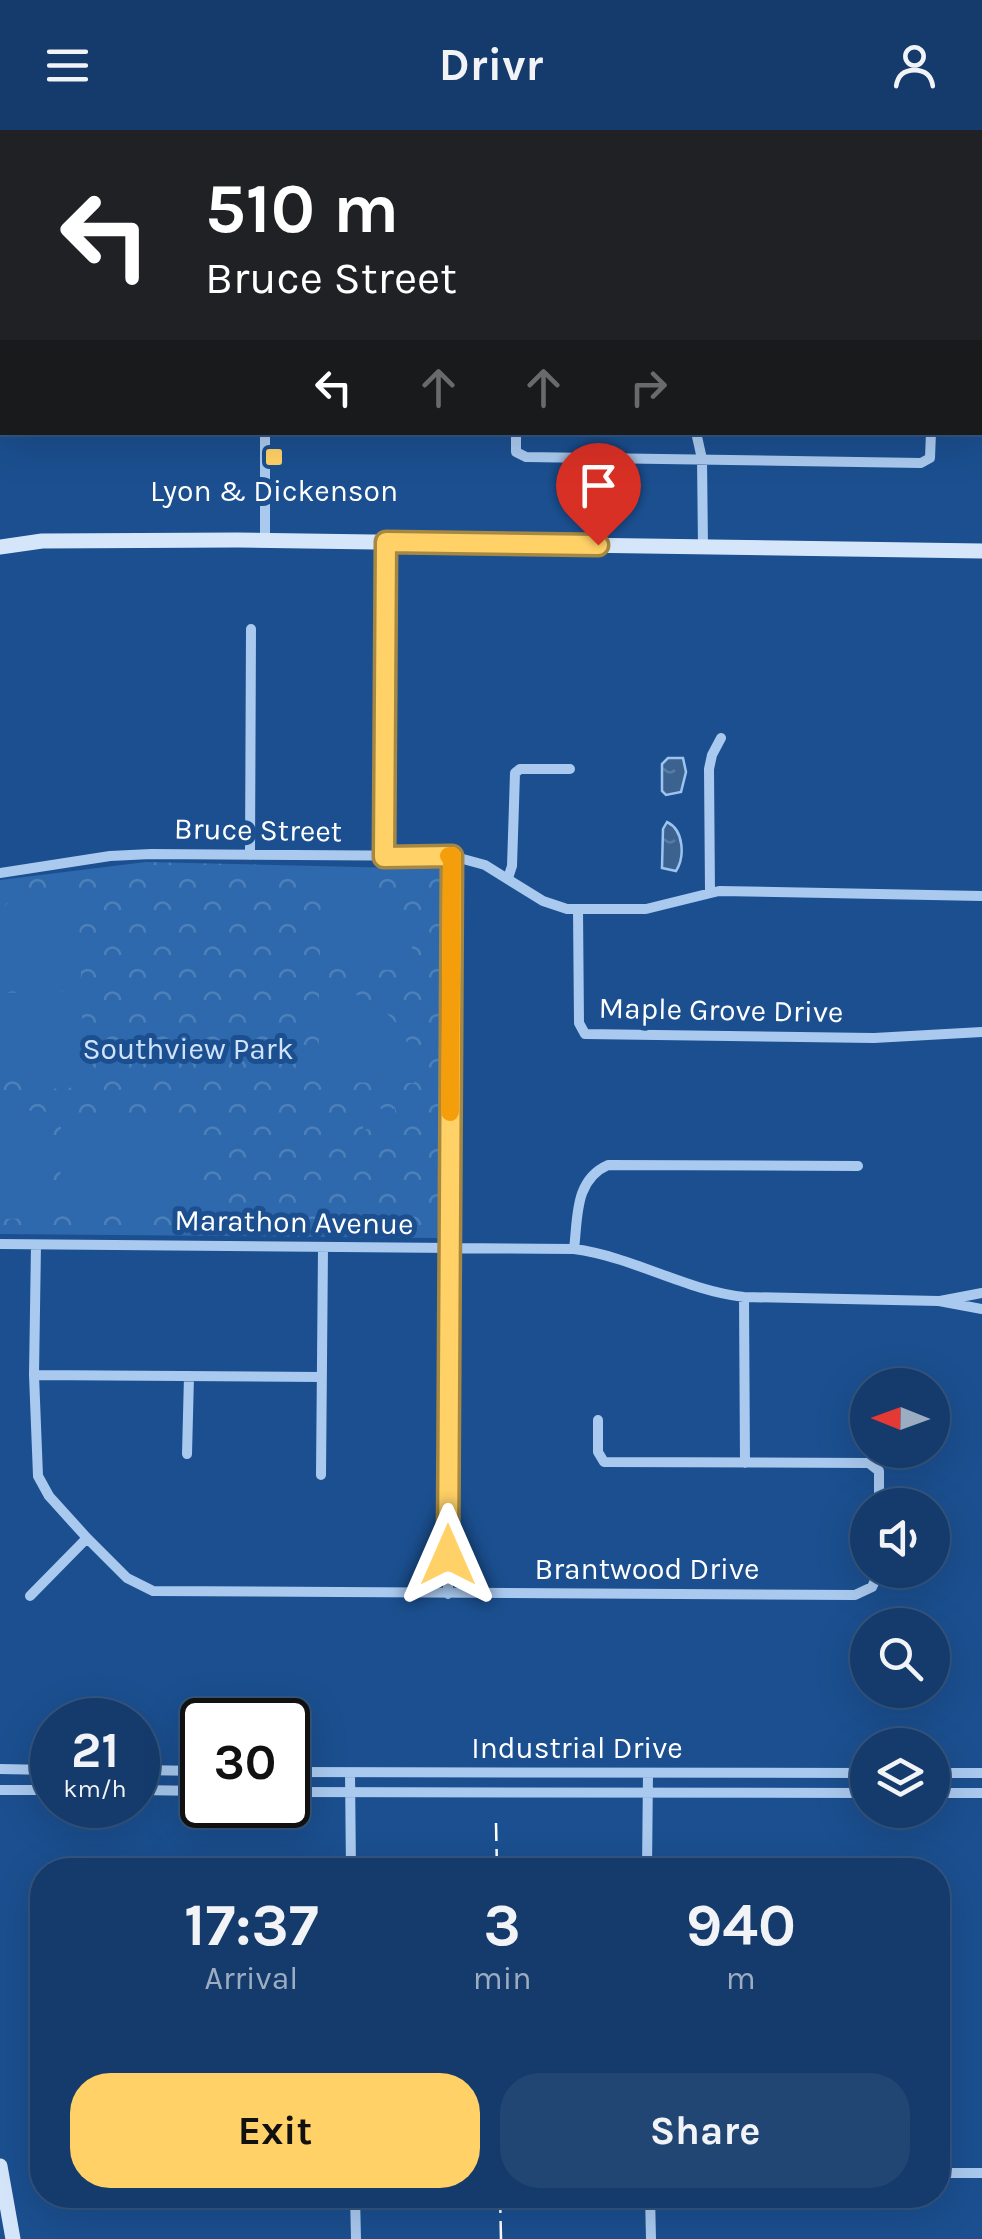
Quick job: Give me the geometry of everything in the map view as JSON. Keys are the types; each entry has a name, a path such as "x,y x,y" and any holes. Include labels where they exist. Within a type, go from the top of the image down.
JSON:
{"main road":[{"path":"0,548 42,542 265,540 982,551"},
{"path":"0,2166 14,2239"}],"street":[{"path":"265,435 265,540"},
{"path":"516,435 518,455 921,463 928,460 931,435"},
{"path":"697,435 702,459 702,547"},
{"path":"384,857 386,542"},
{"path":"250,855 251,629"},
{"path":"710,893 710,769 721,738"},
{"path":"508,878 512,866 515,772 570,769"},
{"name":"Bruce Street","path":"0,873 110,856 452,856 485,865 555,906 578,909 646,909 710,893 982,896"},
{"path":"448,1594 452,856"},
{"name":"Maple Grove Drive","path":"578,909 579,1024 585,1034 874,1038 982,1032"},
{"path":"574,1250 583,1186 593,1173 608,1164 858,1166"},
{"name":"Marathon Avenue","path":"0,1244 574,1250 617,1257 697,1289 744,1297 939,1301 982,1309"},
{"name":"Brantwood Drive","path":"36,1244 34,1375 38,1476 49,1496 86,1538 128,1578 160,1592 855,1595 869,1588"},
{"path":"320,1475 323,1248"},
{"name":"Marathon Avenue","path":"939,1301 982,1293"},
{"path":"744,1297 745,1464"},
{"path":"34,1375 322,1378"},
{"path":"187,1454 189,1376"},
{"path":"598,1420 598,1452 604,1462 874,1464 879,1488"},
{"path":"30,1596 86,1538"},
{"path":"0,1770 30,1770"},
{"name":"Industrial Drive","path":"310,1772 850,1773"},
{"path":"350,1773 351,1858"},
{"path":"647,1858 648,1773"},
{"path":"950,1773 982,1773"},
{"path":"0,1790 30,1790"},
{"name":"Industrial Drive","path":"310,1792 850,1792"},
{"path":"950,1793 982,1793"},
{"path":"950,2172 982,2173"},
{"path":"355,2208 356,2239"},
{"path":"650,2208 651,2239"}],"green space":[{"name":"Southview Park","path":"146,862 441,869 442,1098 437,1238 0,1234 0,880"},
{"path":"321,877 359,883 389,902 408,932 413,970 326,969 320,963"},
{"path":"78,887 81,976 76,983 0,985 1,910 14,897"},
{"path":"319,989 358,995 388,1015 408,1045 414,1083 324,1082 319,1076"},
{"path":"75,991 81,996 85,1084 61,1089 28,1083 0,1061 0,993"},
{"path":"363,1108 395,1109 394,1130 363,1129"},
{"path":"0,1110 44,1111 50,1116 48,1218 0,1219"},
{"path":"61,1123 198,1125 196,1213 60,1210"}],"water":[{"path":"668,758 683,758 686,772 681,792 666,795 662,791 662,764"},
{"path":"667,822 677,831 681,844 676,871 662,868 663,829"}],"railway":[{"path":"496,1823 497,1858"},
{"path":"500,2208 501,2239"}],"slow traffic":[{"path":"449,856 450,1112"}],"place":[{"name":"Lyon & Dickenson","path":"274,457"}],"route":[{"path":"448,1555 452,856 384,857 386,542 598,545"}]}
